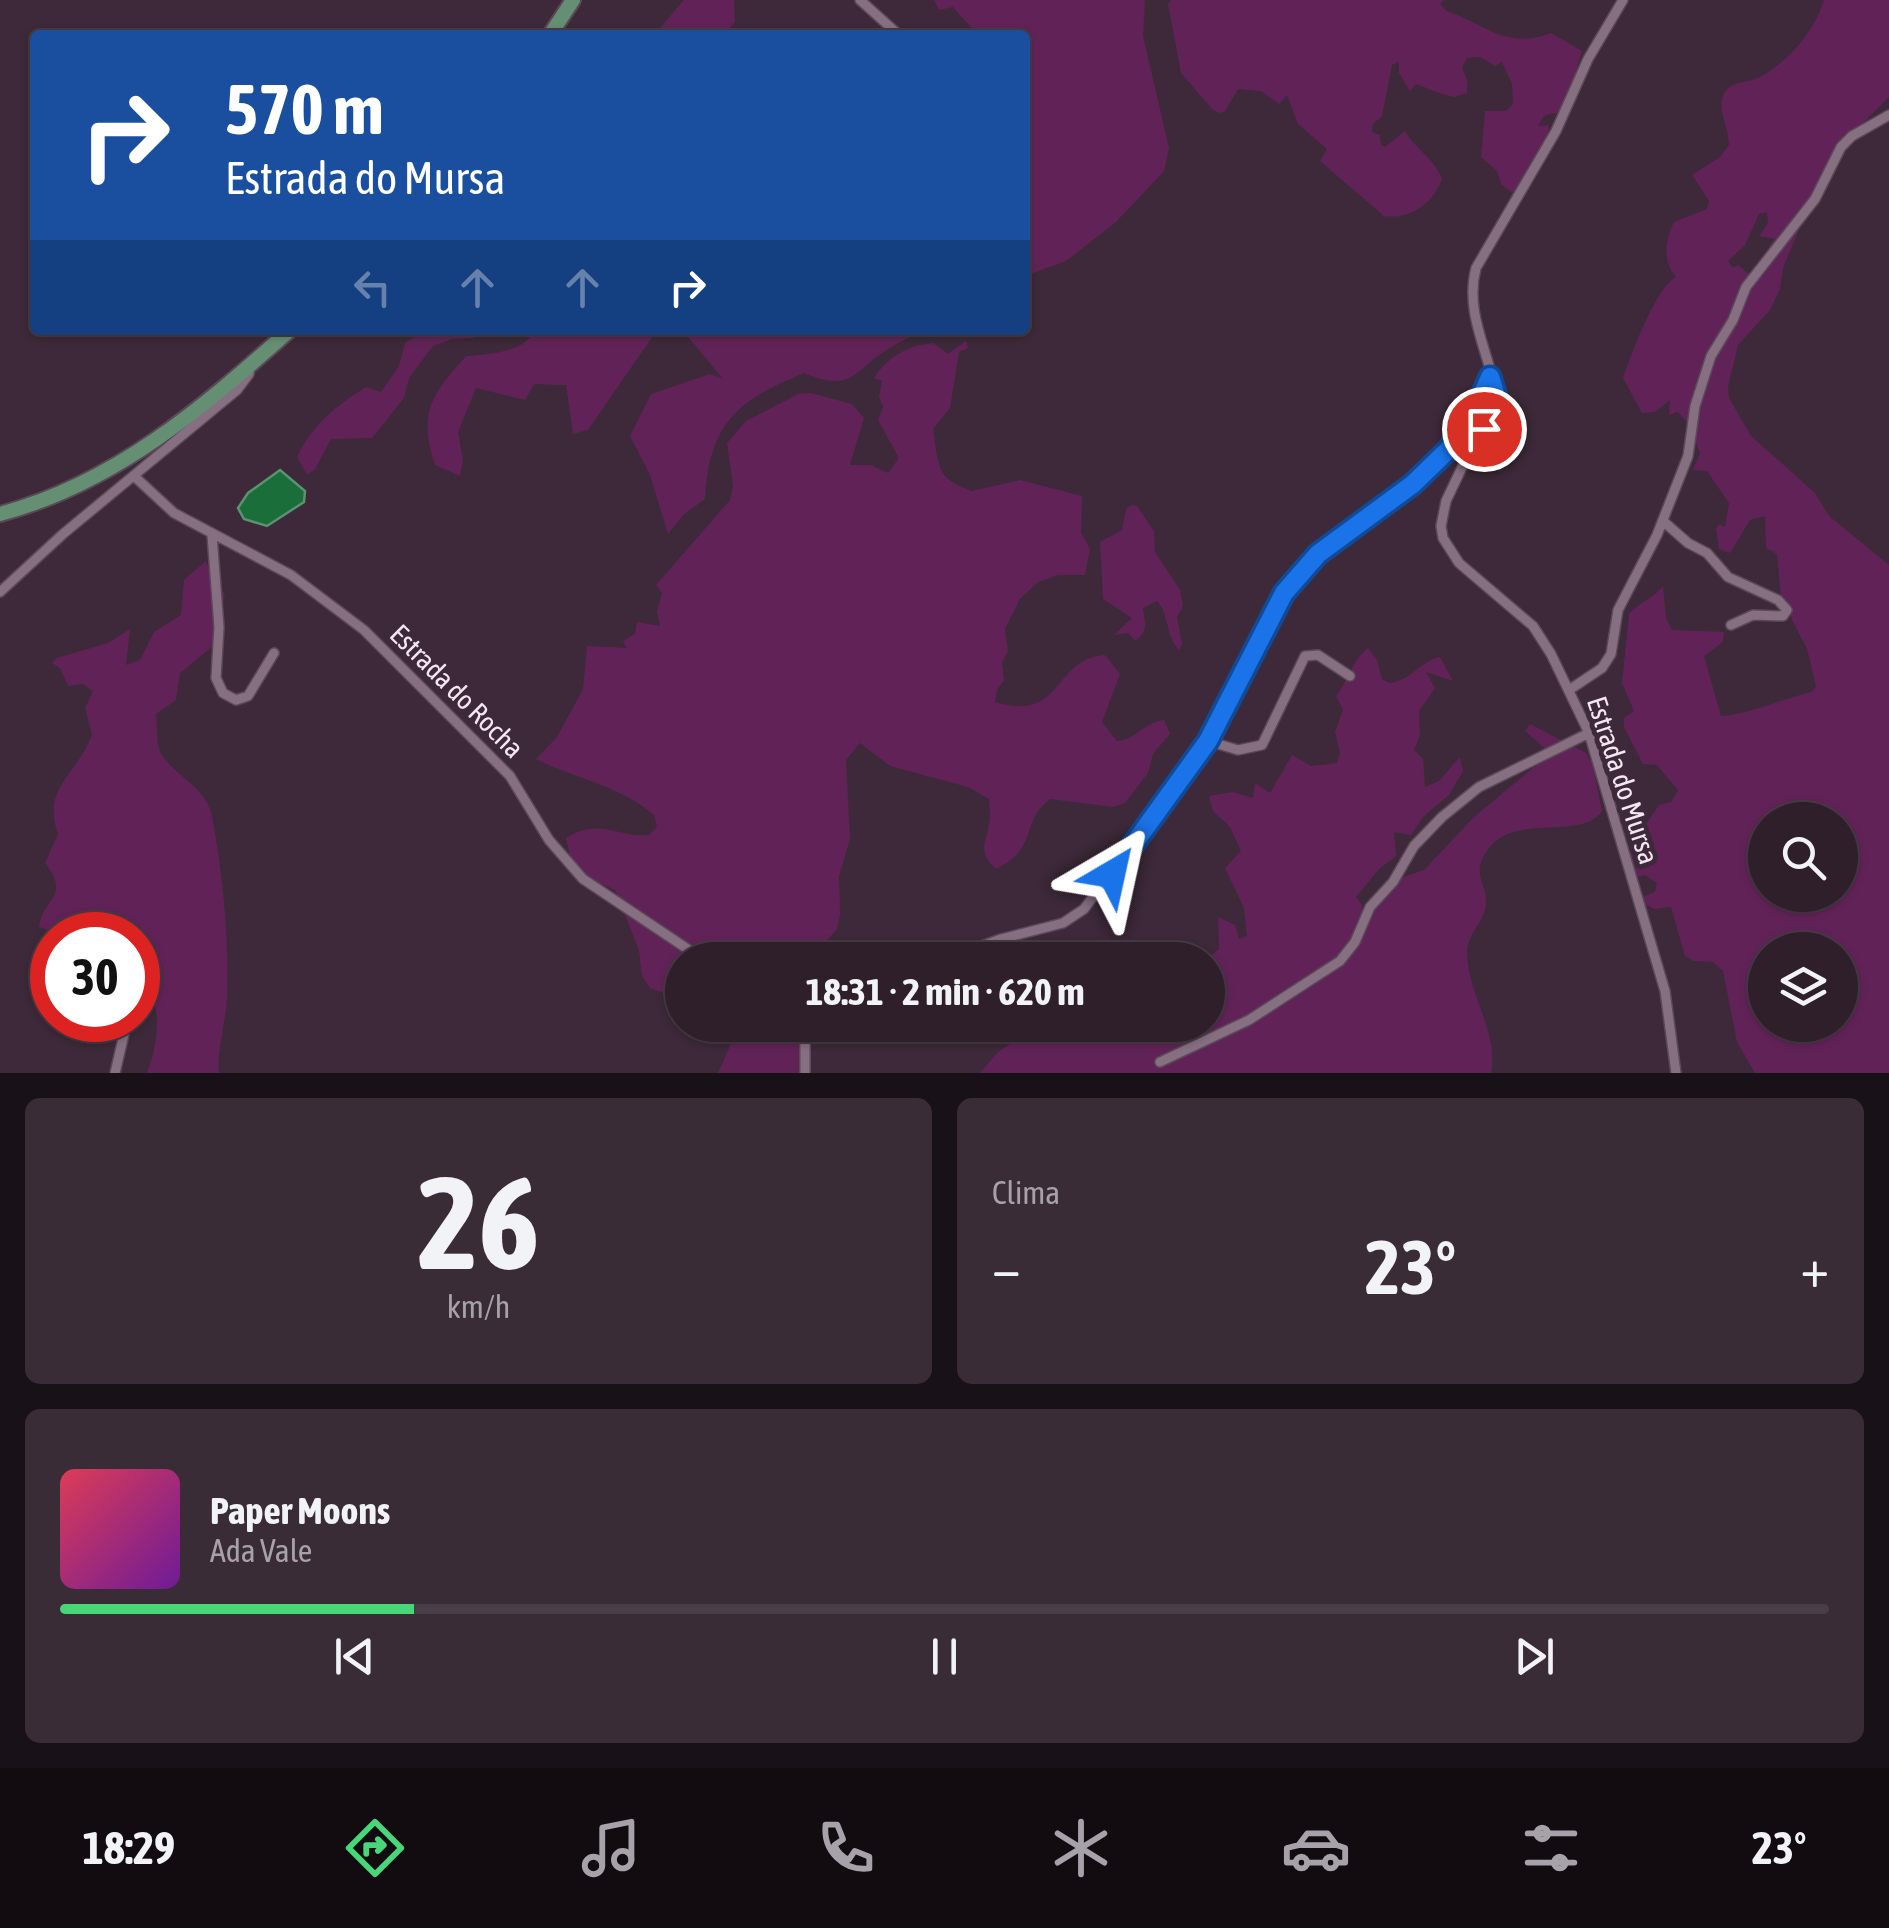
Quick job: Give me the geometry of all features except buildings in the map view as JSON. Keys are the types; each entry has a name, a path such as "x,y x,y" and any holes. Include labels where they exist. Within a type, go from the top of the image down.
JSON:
{"main road":[{"path":"553,30 573,0"},
{"path":"0,514 67,491 120,464 205,405 284,335"}],"street":[{"path":"860,0 893,30"},
{"name":"Estrada do Mursa","path":"1623,0 1588,58 1556,131 1476,268 1473,300 1496,390 1495,403 1446,501 1441,526 1458,562 1532,626 1589,733 1665,991 1676,1073"},
{"path":"1569,690 1602,668 1611,654 1618,610 1663,521 1688,456 1695,406 1705,372 1746,287 1816,199 1841,148 1852,136 1889,114"},
{"path":"0,592 238,390 250,366"},
{"path":"994,942 1063,924 1084,909 1208,741 1232,702 1273,611 1301,572 1336,538 1431,467 1469,422 1490,377"},
{"name":"Estrada do Rocha","path":"134,476 174,513 291,575 352,620 510,776 549,840 583,880 677,942"},
{"path":"1663,521 1688,543 1707,553 1728,577 1778,600 1787,610 1783,616 1753,615 1732,626"},
{"path":"212,535 219,627 216,678 223,693 236,700 248,696 274,653"},
{"path":"1208,741 1238,750 1262,745 1306,656 1318,655 1350,676"},
{"path":"1160,1062 1249,1020 1340,961 1355,942 1370,907 1393,882 1414,846 1442,817 1479,787 1589,733"},
{"path":"115,1073 121,1042"},
{"path":"805,1042 806,1073"}],"shaded area":[{"path":"684,0 734,0 735,22 728,30 658,30"},
{"path":"934,0 1145,0 1143,36 1169,148 1164,171 1116,222 1066,261 1030,274 1030,30 974,30 953,7 939,10"},
{"path":"1171,0 1444,0 1440,4 1446,11 1497,34 1522,39 1551,33 1582,51 1563,113 1542,118 1539,126 1549,125 1548,134 1521,190 1511,192 1501,184 1497,171 1481,157 1485,111 1506,111 1513,104 1512,84 1502,62 1495,66 1480,57 1467,58 1462,68 1467,93 1454,97 1416,84 1410,91 1399,73 1399,62 1392,65 1382,116 1373,124 1372,132 1380,135 1385,147 1405,131 1442,179 1419,208 1402,215 1384,216 1320,161 1327,149 1298,124 1287,95 1279,104 1261,91 1238,89 1225,111 1213,110 1181,73 1168,4"},
{"path":"1824,0 1889,0 1889,97 1825,167 1783,268 1780,289 1770,310 1738,345 1728,387 1729,398 1751,436 1815,493 1829,516 1889,565 1889,1073 1755,1073 1737,1042 1723,971 1713,962 1694,961 1685,956 1671,907 1655,909 1644,904 1644,896 1655,892 1657,883 1645,875 1637,877 1628,851 1659,805 1671,802 1678,790 1657,765 1643,764 1624,727 1624,718 1634,711 1622,683 1629,614 1633,610 1663,586 1666,618 1672,630 1724,632 1723,642 1704,656 1721,716 1812,692 1816,686 1807,649 1781,598 1777,554 1766,548 1765,516 1750,520 1730,553 1719,549 1716,529 1719,524 1725,527 1729,503 1707,471 1693,470 1700,453 1688,423 1678,412 1669,415 1670,400 1655,412 1642,413 1623,378 1652,308 1676,277 1666,250 1674,222 1707,209 1709,201 1692,175 1720,157 1729,145 1722,110 1725,92 1781,63 1807,34","holes":["1767,212 1768,223 1759,236 1775,239 1769,246 1770,258 1756,271 1747,273 1738,265 1733,268 1728,261 1745,245 1759,214"]},
{"path":"417,335 476,335 433,346 409,378 404,398 372,438 331,439 315,469 307,475 297,457 303,445 335,409 366,387 381,392 399,366 405,343"},
{"path":"654,335 588,430 573,434 566,385 534,384 525,400 476,388 458,432 463,460 460,476 435,465 428,418 444,382 466,356 514,348 530,338"},
{"path":"683,335 915,335 851,377 833,381 804,373 744,405 720,433 705,499 684,514 668,534 650,475 630,436 651,394 710,374 723,379"},
{"path":"966,341 968,348 959,352 950,408 933,429 938,461 945,475 972,491 1020,480 1082,496 1081,533 1090,549 1085,575 1058,575 1038,582 1020,599 1005,629 1008,651 1002,663 1004,681 997,689 995,702 1034,704 1075,667 1105,655 1120,674 1102,722 1117,741 1164,720 1170,734 1153,754 1148,773 1125,803 1113,807 1050,799 1035,817 1018,852 996,869 985,853 989,799 968,787 890,766 860,743 846,760 850,839 839,876 837,929 826,942 665,942 665,993 650,988 642,976 639,950 615,890 579,874 580,866 571,860 566,838 589,829 649,835 657,827 654,815 612,789 536,759 557,737 583,689 587,646 627,648 623,641 635,634 637,622 660,626 657,612 662,593 656,585 730,500 733,486 727,443 746,421 798,394 811,393 852,404 864,418 850,465 871,465 888,473 899,458 878,420 883,407 879,397 882,381 874,378 892,358 915,346 933,343 948,354"},
{"path":"280,470 305,491 304,502 267,526 244,519 238,508 248,493"},
{"path":"1137,506 1154,531 1155,552 1180,590 1183,606 1177,617 1182,644 1179,650 1157,601 1143,608 1144,630 1135,641 1128,633 1114,635 1132,618 1103,599 1100,542 1122,530 1126,509"},
{"path":"206,561 225,594 214,645 180,673 176,700 156,714 158,743 170,765 204,798 212,816 222,884 227,997 219,1073 147,1073 155,1042 160,1042 160,912 44,912 56,891 53,874 45,863 58,834 54,804 92,734 85,708 93,691 83,684 68,686 60,668 52,663 57,658 108,643 130,629 126,665 140,660 154,632 181,615 184,580"},
{"path":"1368,648 1377,660 1382,679 1390,683 1440,657 1453,681 1426,672 1435,688 1419,711 1420,736 1414,750 1423,759 1425,787 1439,781 1460,757 1463,771 1449,795 1423,817 1411,835 1394,832 1396,856 1379,869 1356,897 1362,905 1362,935 1371,910 1398,879 1424,870 1474,817 1546,757 1547,750 1525,731 1530,724 1586,753 1593,766 1602,811 1592,820 1516,831 1490,847 1480,864 1486,905 1467,954 1491,1043 1491,1073 980,1073 998,1052 1013,1042 1225,1042 1225,942 1219,942 1218,917 1235,925 1239,939 1247,936 1244,908 1225,868 1241,851 1230,827 1213,811 1209,796 1233,792 1253,798 1255,783 1270,793 1292,755 1311,766 1337,763 1340,753 1335,732 1343,710 1336,696"},
{"path":"730,1042 804,1042 805,1073 718,1073"}],"route":[{"path":"1112,874 1232,702 1284,593 1336,538 1413,484 1448,450 1469,422 1490,377 1496,396 1484,429"}]}
